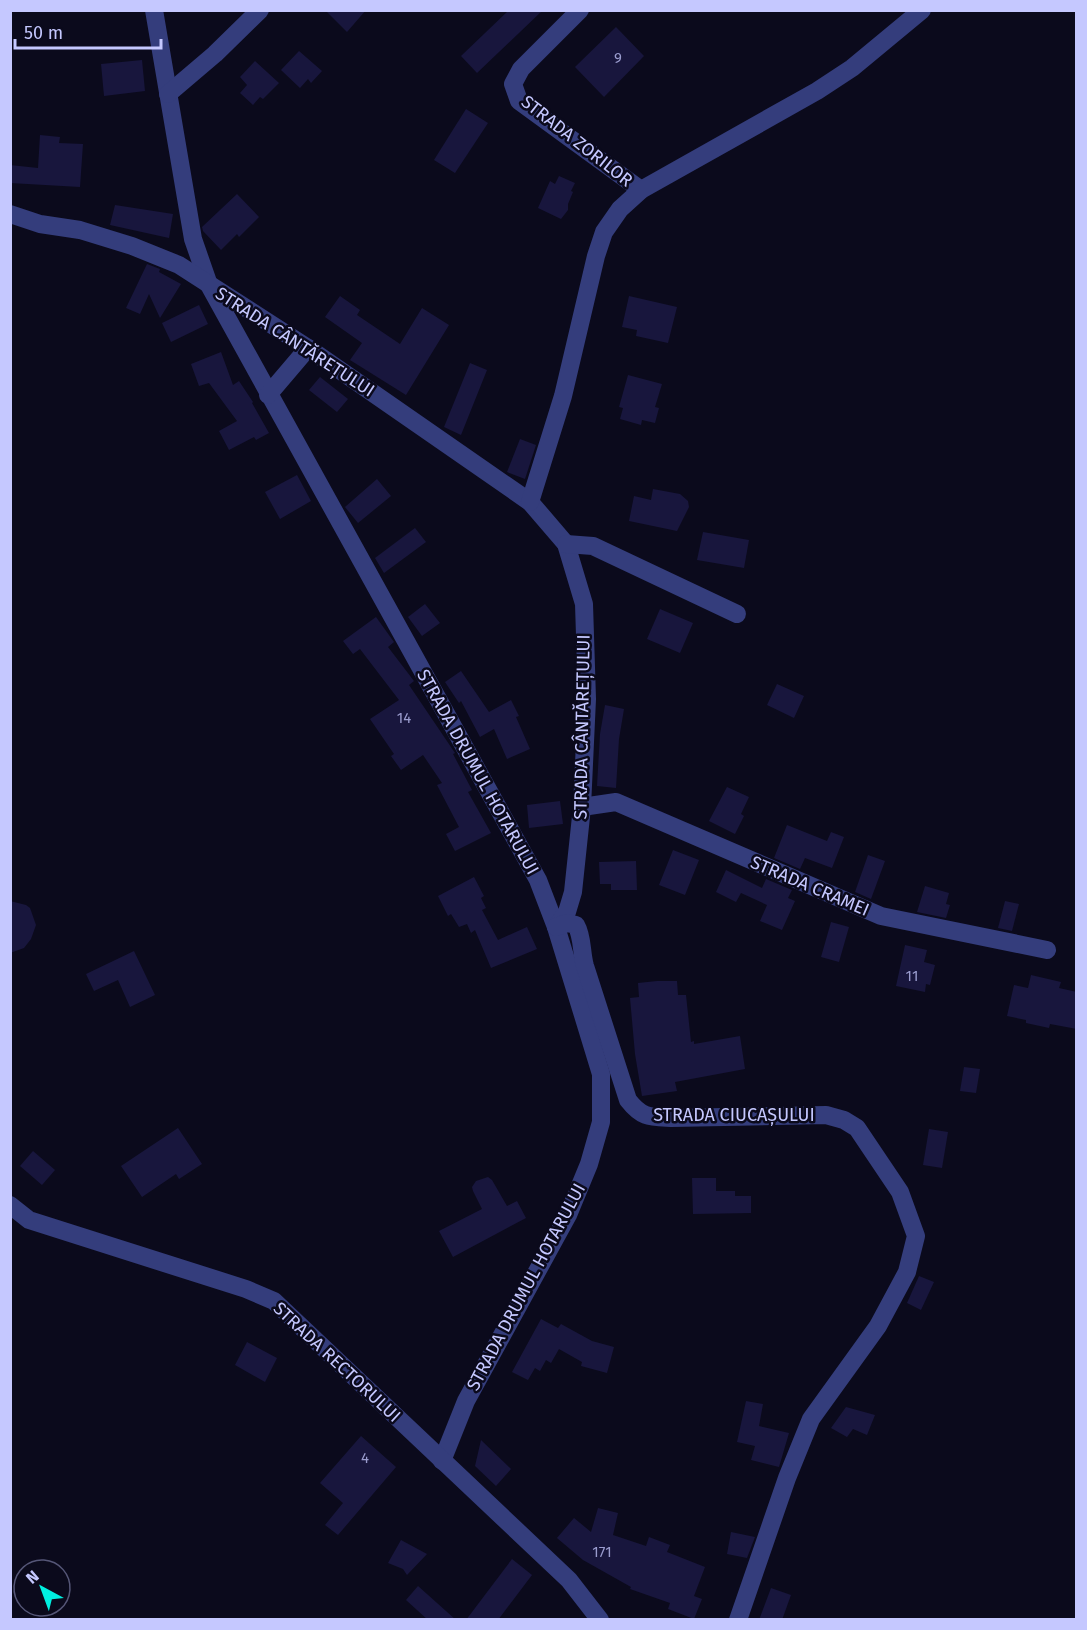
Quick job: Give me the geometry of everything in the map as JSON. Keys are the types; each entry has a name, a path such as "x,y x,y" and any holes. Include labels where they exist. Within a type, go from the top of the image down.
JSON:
{"street":[{"name":"STRADA DRUMUL HOTARULUI","path":"154,10 193,239 209,285 538,880 556,927 602,1074 601,1122 589,1164 568,1215 466,1401 442,1461"},
{"path":"168,94 216,54 260,10"},
{"name":"STRADA ZORILOR","path":"580,10 521,69 513,84 519,101 641,190"},
{"path":"530,501 563,396 596,256 604,232 620,209 641,190 817,91 852,68 922,10"},
{"name":"STRADA CÂNTĂREȚULUI","path":"10,214 40,224"},
{"name":"STRADA CÂNTĂREȚULUI","path":"10,224 40,224 80,230 132,246 179,265 308,348 530,501 566,544 584,604 587,699 582,807 573,892 567,912 556,927"},
{"path":"268,395 308,348"},
{"path":"566,544 593,546 737,614"},
{"name":"STRADA CRAMEI","path":"582,807 616,802 880,916 1047,950"},
{"name":"STRADA CIUCAȘULUI","path":"556,927 567,923 576,926 581,933 582,953 588,976 628,1100 637,1111 649,1117 671,1118 826,1115 844,1120 857,1128 900,1192 916,1236 907,1272 878,1326 811,1419 787,1478 738,1620"},
{"name":"STRADA RECTORULUI","path":"10,1205 29,1220 236,1286 274,1301 569,1580 600,1620"}],"building":[{"path":"325,10 366,10 347,32"},
{"path":"509,10 543,10 477,73 461,56"},
{"path":"616,27 644,56 604,97 575,67"},
{"path":"299,51 322,71 311,83 308,79 300,88 281,70"},
{"path":"142,60 145,91 104,96 101,64"},
{"path":"255,61 279,83 263,99 260,97 253,105 240,93 247,85 240,77"},
{"path":"466,109 488,123 455,173 434,160"},
{"path":"40,135 60,137 59,143 83,144 80,187 10,183 10,165 38,168"},
{"path":"559,176 575,183 571,191 573,192 568,210 561,219 538,208 550,181 555,184"},
{"path":"237,194 259,217 239,237 237,234 221,250 202,227"},
{"path":"115,205 173,214 169,238 110,225"},
{"path":"147,264 160,269 159,272 181,284 160,318 149,294 140,314 126,308"},
{"path":"340,296 360,310 357,315 400,344 422,308 449,325 406,395 350,360 362,343 325,317"},
{"path":"629,296 677,307 668,343 636,336 637,330 622,327"},
{"path":"199,305 208,324 171,342 162,323"},
{"path":"221,352 233,385 239,381 269,433 256,440 254,437 229,450 219,431 237,421 209,383 199,386 191,364"},
{"path":"470,363 487,370 461,435 444,427"},
{"path":"628,375 662,384 655,407 659,408 655,423 642,420 641,425 620,419 623,408 619,407"},
{"path":"320,377 348,399 337,412 309,390"},
{"path":"520,439 536,445 525,479 507,472"},
{"path":"297,475 311,501 280,519 265,492"},
{"path":"377,479 391,496 358,523 345,507"},
{"path":"653,489 680,494 688,501 689,507 677,531 629,521 634,496 651,500"},
{"path":"415,528 426,542 384,573 375,558"},
{"path":"703,532 749,540 744,568 697,560"},
{"path":"425,604 440,623 422,636 408,617"},
{"path":"660,609 693,623 680,653 647,639"},
{"path":"376,617 394,642 388,647 414,681 409,685 455,753 453,754 472,790 468,792 491,833 455,851 446,834 459,827 437,785 442,783 423,755 401,770 391,756 394,754 370,719 399,700 360,649 353,654 343,641"},
{"path":"461,671 489,712 511,700 530,749 507,759 494,729 480,737 461,701 459,703 445,682"},
{"path":"777,684 804,696 794,718 767,705"},
{"path":"605,705 624,709 619,739 616,788 597,786 600,734"},
{"path":"727,787 749,797 741,814 744,816 735,834 709,821"},
{"path":"560,801 563,824 529,828 527,805"},
{"path":"787,825 827,841 831,832 844,837 832,868 805,858 800,869 774,858"},
{"path":"673,850 699,860 685,895 659,885"},
{"path":"868,855 885,861 871,899 855,892"},
{"path":"636,861 637,890 611,890 611,884 600,884 599,862"},
{"path":"726,870 762,888 766,879 792,890 788,898 795,901 782,930 760,921 767,905 741,893 736,902 716,892"},
{"path":"474,877 484,896 481,898 486,908 482,910 498,940 527,927 537,949 491,968 475,930 471,933 467,924 459,927 451,914 448,916 438,896"},
{"path":"925,886 949,893 946,904 950,905 946,918 917,912"},
{"path":"10,901 30,908 36,925 31,939 24,948 10,953"},
{"path":"1005,901 1019,904 1012,931 998,928"},
{"path":"831,922 849,927 839,962 821,957"},
{"path":"905,945 927,950 924,962 935,965 930,985 926,984 925,992 896,986"},
{"path":"134,951 155,995 130,1007 118,980 94,991 86,974"},
{"path":"1031,975 1061,982 1059,988 1077,992 1077,1029 1050,1024 1049,1028 1007,1016 1014,985 1028,988"},
{"path":"677,981 678,995 686,995 691,1042 694,1041 694,1044 740,1036 745,1069 675,1082 677,1091 642,1096 635,1054 630,998 639,997 638,983"},
{"path":"964,1067 980,1069 976,1093 960,1091"},
{"path":"178,1128 202,1164 179,1179 176,1174 142,1197 121,1166"},
{"path":"929,1129 948,1132 942,1168 923,1165"},
{"path":"33,1151 55,1170 42,1185 20,1166"},
{"path":"488,1177 507,1206 517,1201 526,1218 453,1257 439,1231 482,1209 472,1187 476,1181"},
{"path":"692,1178 716,1178 716,1191 735,1191 735,1196 751,1196 751,1213 693,1214"},
{"path":"919,1276 934,1282 921,1310 907,1303"},
{"path":"541,1319 558,1328 561,1324 592,1341 614,1347 607,1373 581,1366 582,1362 559,1349 551,1363 546,1360 540,1371 535,1368 528,1380 512,1372"},
{"path":"247,1342 277,1358 265,1382 235,1365"},
{"path":"746,1401 763,1404 759,1426 789,1433 779,1467 751,1460 755,1446 737,1442"},
{"path":"846,1407 875,1415 867,1435 853,1429 847,1437 831,1428"},
{"path":"361,1436 396,1467 338,1535 325,1525 343,1503 320,1483"},
{"path":"481,1440 511,1469 496,1486 475,1466"},
{"path":"598,1508 618,1513 613,1535 646,1546 649,1537 670,1545 667,1552 705,1567 694,1596 702,1599 694,1619 668,1609 670,1603 630,1589 631,1587 583,1560 557,1538 574,1518 591,1532"},
{"path":"731,1532 755,1537 747,1558 727,1554"},
{"path":"401,1540 427,1554 407,1575 403,1569 388,1563"},
{"path":"512,1559 532,1575 498,1620 466,1620"},
{"path":"418,1586 456,1620 428,1620 406,1600"},
{"path":"771,1588 791,1595 782,1620 759,1620"}]}
